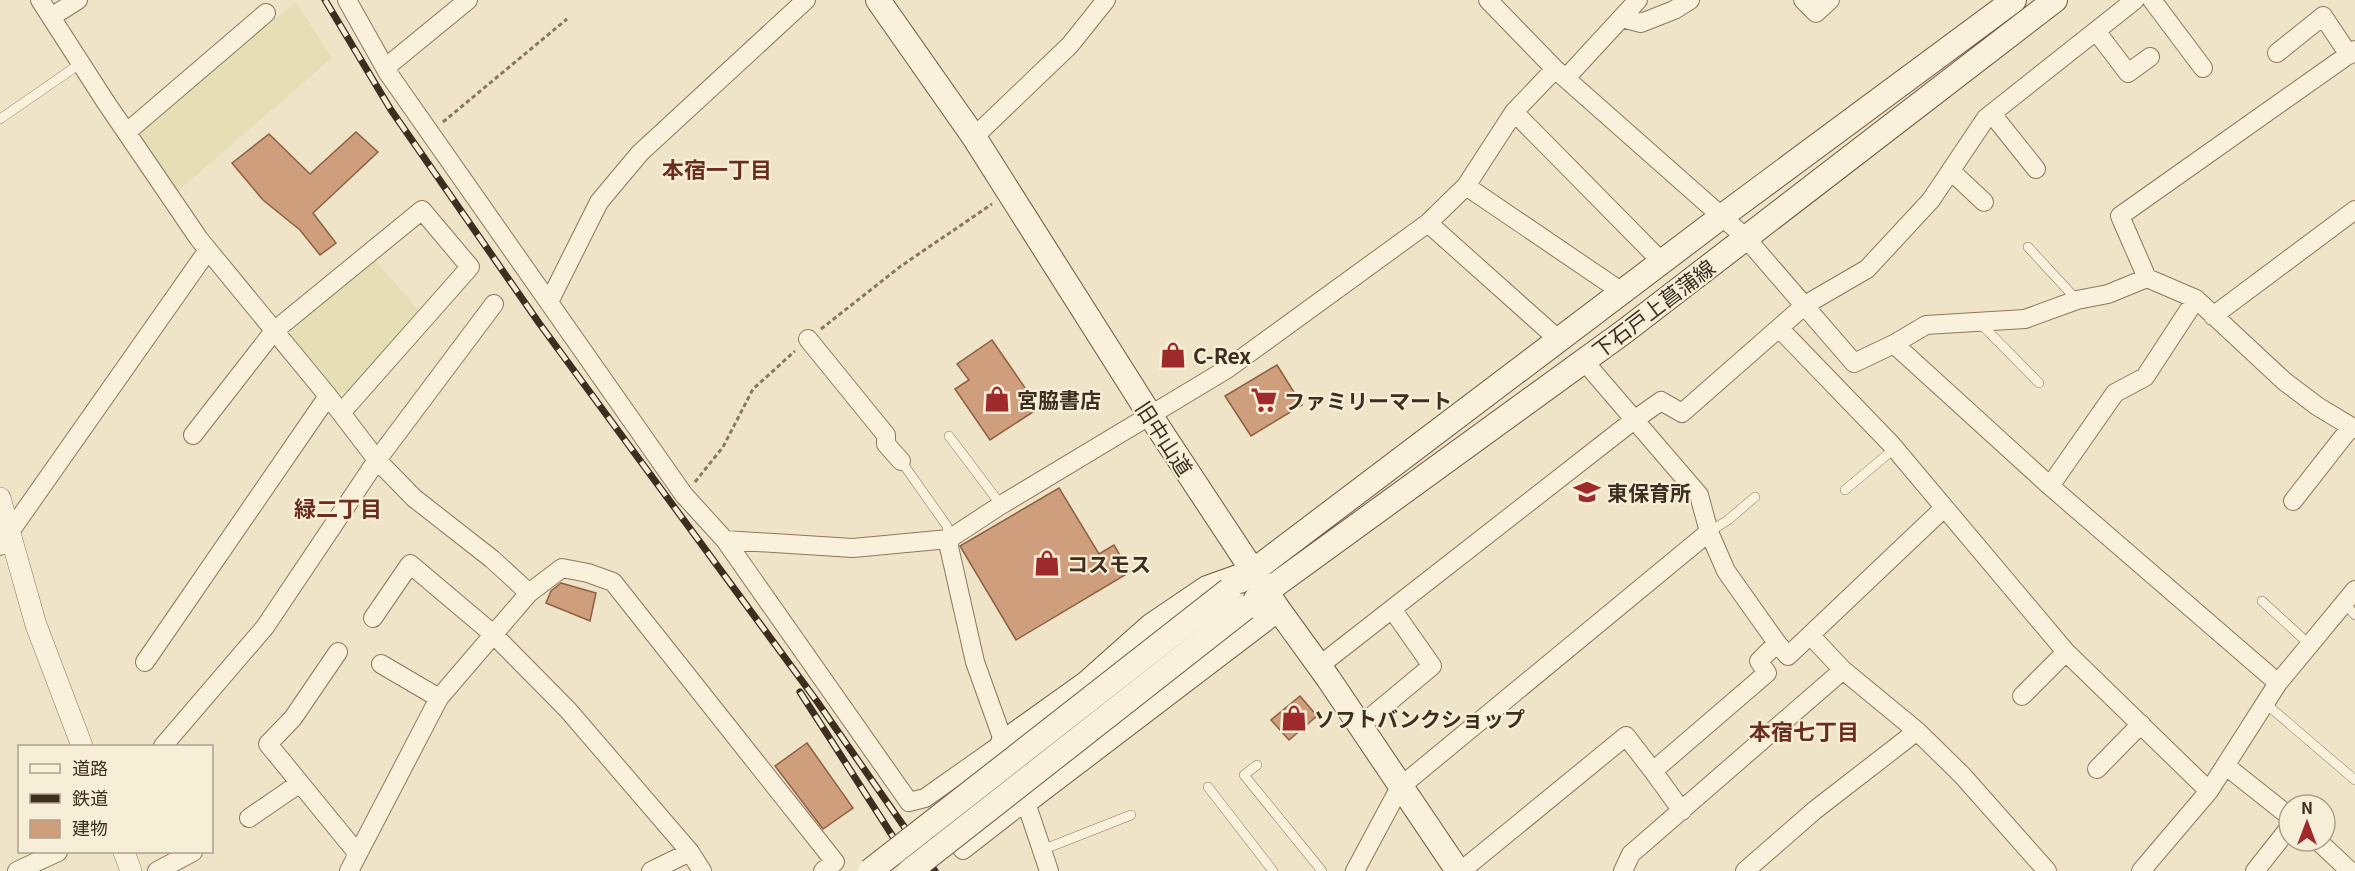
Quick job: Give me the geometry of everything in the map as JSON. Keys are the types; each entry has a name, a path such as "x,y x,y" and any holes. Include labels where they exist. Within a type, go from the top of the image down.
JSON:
{"main road":[{"name":"旧中山道","path":"878,0 974,137 1150,415 1266,590 1460,871"},
{"name":"下石戸上菖蒲線","path":"910,871 1245,608 1559,340 1721,216 2014,0"},
{"name":"下石戸上菖蒲線","path":"870,871 1229,590 1266,590 1584,361 2055,0"},
{"path":"1003,743 1087,683 1150,626 1207,588 1266,590"},
{"path":"1026,801 1266,590"}],"street":[{"path":"40,0 208,250 328,396 377,460 414,498 492,560 529,593"},
{"path":"51,17 78,0"},
{"path":"347,0 385,68 430,133 684,495 725,540 909,802 925,798 1003,743"},
{"path":"385,68 468,0"},
{"path":"549,302 599,202 640,153 806,0"},
{"path":"974,137 1070,45 1106,0"},
{"path":"1488,0 1560,73 1745,237 1854,363 1894,344 1926,325 2025,319 2077,300 2108,294 2147,278"},
{"path":"725,540 853,548 949,539 1001,505 1227,369 1428,223 1466,186 1514,112 1622,18 1638,0"},
{"path":"1622,18 1641,23 1674,10 1690,0"},
{"path":"1803,0 1816,13 1830,0"},
{"path":"1319,666 1634,420 1662,401 1682,413 1805,305 1867,268 1931,200 1986,118 2135,0"},
{"path":"2152,0 2203,68"},
{"path":"127,132 266,13"},
{"path":"2277,53 2323,16 2352,53 2120,216 2147,278 2196,299 2284,381 2317,406 2353,428 2293,501"},
{"path":"2096,31 2128,73 2150,57"},
{"path":"1514,112 1662,262"},
{"path":"1992,114 2036,169"},
{"path":"1951,171 1984,202"},
{"path":"1466,186 1622,292"},
{"path":"193,435 274,332 422,210 470,267 341,413"},
{"path":"2213,316 2353,216"},
{"path":"1428,223 1559,340"},
{"path":"5,539 208,250"},
{"path":"2050,486 2115,393 2145,378 2196,299"},
{"path":"165,745 265,627 377,460 494,304"},
{"path":"1779,328 1895,448 2066,652 2209,791"},
{"path":"808,339 886,435 886,444 901,461"},
{"path":"1894,344 2050,486 2278,683"},
{"path":"1584,361 1699,495 1709,532 1726,571 1788,656 1944,508"},
{"path":"144,662 328,396"},
{"path":"0,498 5,539 81,745"},
{"path":"1354,871 1400,787 1709,532"},
{"path":"949,539 975,662 1049,871"},
{"path":"373,618 410,564 493,634 568,710 690,852 702,871"},
{"path":"349,871 439,698 529,593 562,568 588,573 614,582 835,862 824,871"},
{"path":"2141,871 2209,791 2278,683 2310,645 2351,603"},
{"path":"1360,726 1432,666 1392,609"},
{"path":"1810,635 1843,670 1917,731 1962,775 2047,871"},
{"path":"1653,771 1767,673 1759,661 1777,643"},
{"path":"338,652 293,718 268,744 358,854"},
{"path":"2022,696 2066,652"},
{"path":"381,664 439,698"},
{"path":"1623,871 1631,854 1843,670"},
{"path":"2097,769 2141,724"},
{"path":"1745,871 1815,810 1917,731"},
{"path":"1460,871 1626,736 1683,811"},
{"path":"2226,766 2277,806"},
{"path":"249,818 300,783"},
{"path":"925,798 963,850 1026,801"},
{"path":"2254,871 2277,843"},
{"path":"651,871 690,852"},
{"path":"17,871 56,853"},
{"path":"124,853 131,871"},
{"path":"157,871 192,853"},
{"path":"2331,853 2350,871"}],"lane":[{"path":"0,119 81,63"},
{"path":"2028,247 2077,300"},
{"path":"1978,321 2039,383"},
{"path":"950,436 1001,505"},
{"path":"1845,490 1895,448"},
{"path":"901,461 947,526 949,539"},
{"path":"1709,532 1755,497"},
{"path":"2262,601 2310,645"},
{"path":"2265,704 2355,780"},
{"path":"1257,765 1244,775 1322,871"},
{"path":"1208,788 1273,871"},
{"path":"1042,850 1131,815"}],"path":[{"path":"430,133 567,19"},
{"path":"684,495 723,447 753,389 808,339 901,266 1009,193"}],"shaded area":[{"path":"296,2 332,58 178,191 139,144 142,128"},
{"path":"373,258 422,314 358,390 337,393 289,334 290,325"}],"building":[{"path":"356,132 378,152 313,213 336,243 320,255 300,230 263,200 232,163 269,134 310,174"},
{"name":"宮脇書店","path":"992,340 1039,408 990,440 955,389 969,380 957,364"},
{"name":"ファミリーマート","path":"1277,365 1302,405 1251,436 1225,396"},
{"name":"コスモス","path":"1059,488 1099,554 1114,545 1130,572 1016,640 960,546"},
{"path":"561,583 596,593 590,621 546,603 551,591"},
{"name":"ソフトバンクショップ","path":"1300,696 1317,716 1289,740 1271,720"},
{"path":"807,743 853,808 823,829 775,766"}],"railway":[{"path":"325,0 391,110 539,323 816,700 935,871"},
{"path":"800,692 915,871"}],"place":[{"name":"C-Rex","path":"1173,355"},
{"name":"宮脇書店","path":"997,399"},
{"name":"ファミリーマート","path":"1264,400"},
{"name":"東保育所","path":"1587,492"},
{"name":"コスモス","path":"1047,563"},
{"name":"ソフトバンクショップ","path":"1294,718"}],"district":[{"name":"本宿一丁目","path":"717,168"},
{"name":"緑二丁目","path":"338,507"},
{"name":"本宿七丁目","path":"1804,730"}]}
